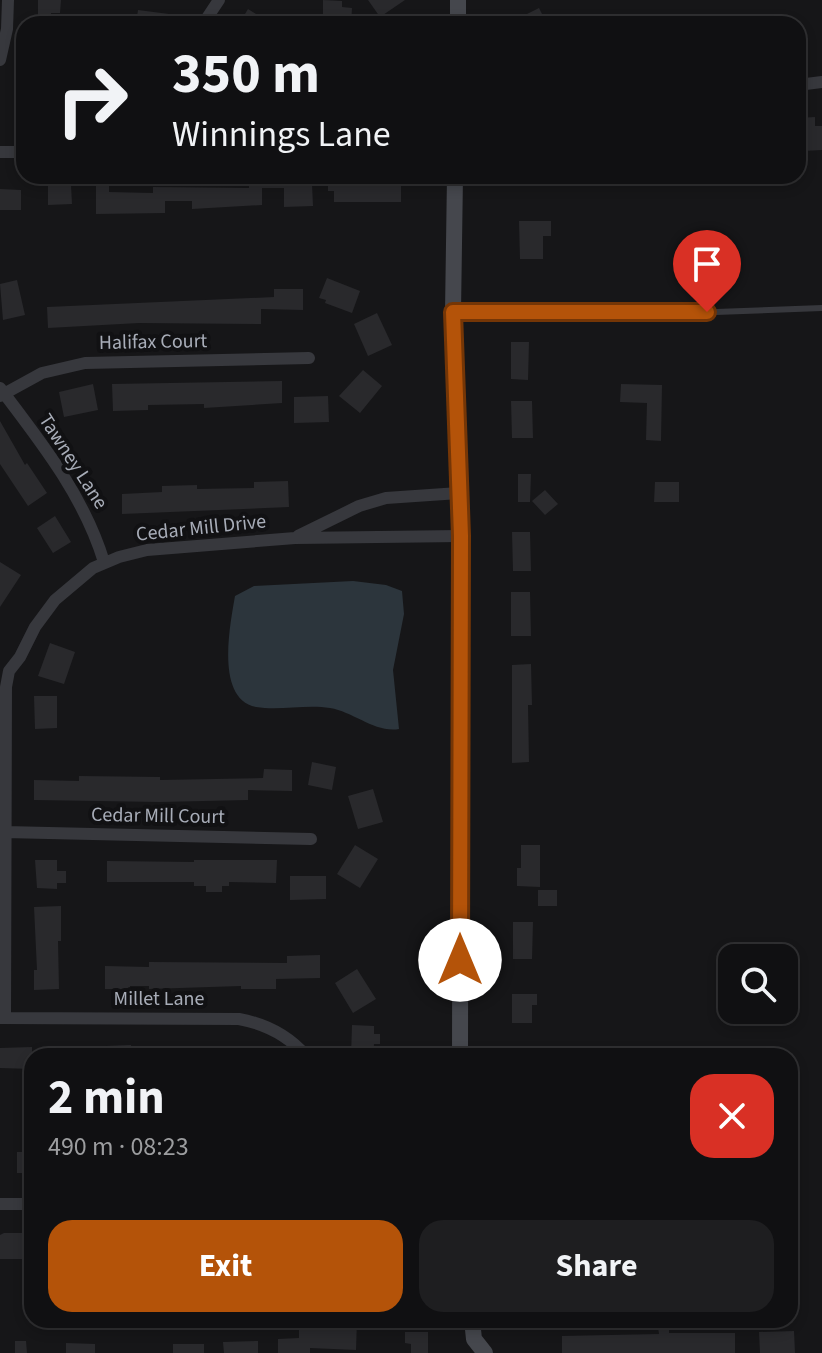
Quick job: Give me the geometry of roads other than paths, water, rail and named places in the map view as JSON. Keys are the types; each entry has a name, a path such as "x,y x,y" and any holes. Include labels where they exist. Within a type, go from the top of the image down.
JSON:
{"main road":[{"path":"455,184 453,312 461,536 460,1048"},
{"path":"470,1346 485,1353"}],"street":[{"path":"0,60 7,29 8,0"},
{"name":"Halifax Court","path":"1,392 42,373 85,363 309,358"},
{"name":"Tawney Lane","path":"1,392 79,499 98,540 104,562"},
{"path":"295,538 359,506 386,498 459,493"},
{"name":"Cedar Mill Drive","path":"2,1018 4,705 9,671 55,600 79,578 104,562 147,550 295,538 461,536"},
{"name":"Cedar Mill Court","path":"5,832 311,839"},
{"name":"Millet Lane","path":"2,1018 239,1019 273,1029 298,1048"},
{"path":"0,1204 24,1204"}],"lane":[{"path":"453,312 661,314 822,308"}]}
